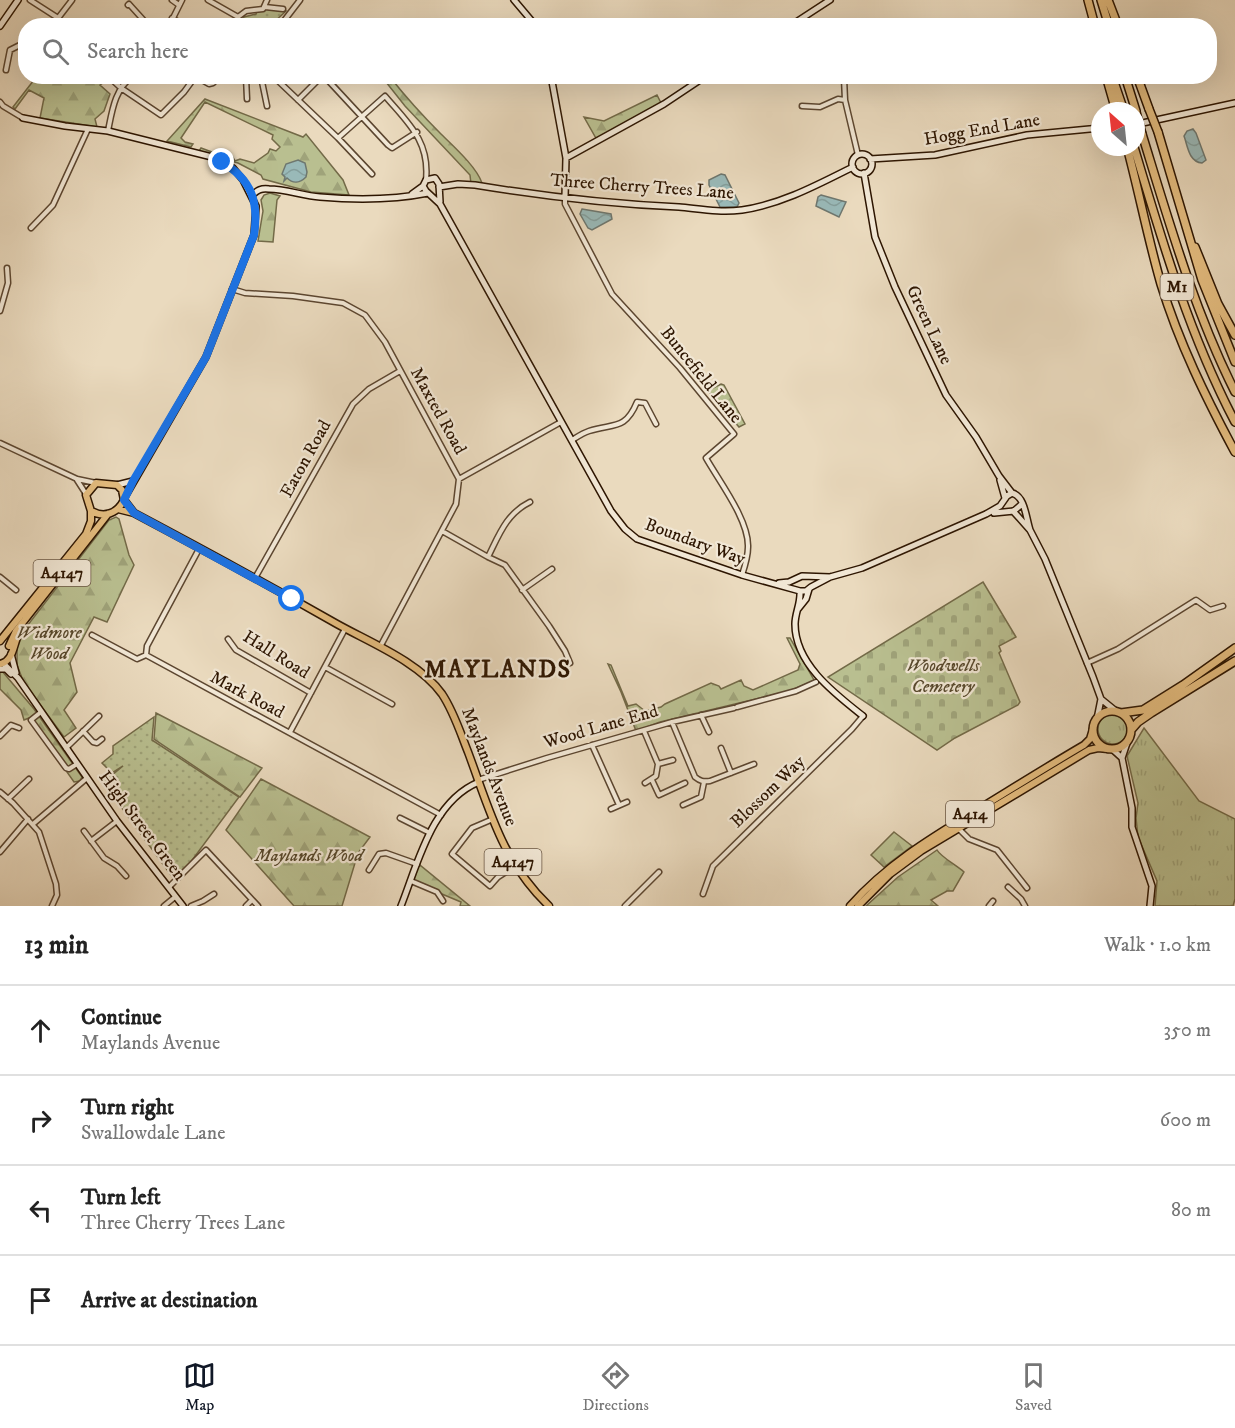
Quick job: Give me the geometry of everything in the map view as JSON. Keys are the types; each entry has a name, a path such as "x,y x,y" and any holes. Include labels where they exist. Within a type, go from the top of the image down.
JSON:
{"highway":[{"path":"1086,0 1092,18"},
{"path":"1101,0 1107,18"},
{"path":"1108,0 1115,18"},
{"path":"1110,84 1117,102"},
{"path":"1115,84 1120,102"},
{"name":"M1","path":"1127,84 1133,102"},
{"name":"M1","path":"1140,84 1158,132 1207,295 1235,362"},
{"name":"M1","path":"1145,144 1201,317 1235,392"},
{"name":"M1","path":"1131,156 1143,198 1142,206 1161,285 1176,328 1214,414 1235,451"},
{"name":"M1","path":"1137,156 1168,262 1189,322 1235,422"},
{"name":"M1","path":"1184,216 1218,304 1235,335"},
{"path":"1119,712 1130,722 1131,730 1128,740 1118,748 1110,749 1099,744 1093,729 1097,719 1106,712 1143,710 1183,685 1235,646"},
{"path":"1216,672 1235,656"},
{"path":"1131,730 1139,721 1235,662"}],"main road":[{"path":"96,483 117,485 125,499 118,509 99,515 91,511 86,495 96,483"},
{"name":"Maylands Avenue","path":"125,499 134,513"},
{"name":"Maylands Avenue","path":"118,509 134,513 414,666 442,694 458,723 493,819 515,866 549,906"},
{"name":"A4147","path":"0,641 86,534 91,521 91,511"},
{"name":"A4147","path":"10,651 16,631 108,514"},
{"name":"A4147","path":"0,633 15,624"},
{"path":"0,641 10,651 8,660 1,665"},
{"name":"A414","path":"850,906 877,878 905,855 1084,745 1090,739 1093,729"},
{"name":"A414","path":"858,906 890,874 921,851 1089,750 1110,749"}],"street":[{"path":"0,26 18,0"},
{"path":"30,0 58,18 72,0"},
{"path":"172,0 181,2 172,18"},
{"path":"208,0 238,17 246,10 258,10 265,7 283,9"},
{"path":"265,7 267,0"},
{"path":"286,18 300,0"},
{"path":"514,0 529,18"},
{"path":"802,18 830,0"},
{"path":"129,3 142,18"},
{"path":"5,67 10,50 18,46"},
{"path":"117,84 161,115 190,84"},
{"path":"108,131 121,88 125,84"},
{"path":"246,84 247,99"},
{"path":"262,84 267,106"},
{"path":"283,84 372,174"},
{"path":"298,100 315,84"},
{"path":"331,84 392,148 417,132"},
{"path":"553,84 566,158 565,197"},
{"path":"566,158 664,104 694,84"},
{"path":"844,84 845,99 858,155"},
{"path":"338,138 385,96 417,132 427,166 424,183 429,193"},
{"path":"802,106 820,107 838,99 845,99"},
{"path":"0,102 23,118 108,131 212,157 233,168 252,195 257,215 254,235 206,357 133,481 125,499"},
{"path":"1145,122 1235,103"},
{"path":"31,228 53,206 88,128"},
{"name":"Hogg End Lane","path":"870,159 934,155 1027,135 1091,129"},
{"path":"863,154 870,159 870,168 864,173 858,173 853,167 852,162 858,155 863,154"},
{"path":"427,166 439,188"},
{"name":"Three Cherry Trees Lane","path":"409,197 424,183 436,179 458,184 565,197 717,212 741,210 806,191 853,167"},
{"name":"Green Lane","path":"864,173 874,237 888,273 946,395 1012,493"},
{"name":"Three Cherry Trees Lane","path":"252,195 260,189 271,189 320,197 409,197 435,193 439,188 458,184"},
{"name":"Boundary Way","path":"439,188 440,204"},
{"name":"Boundary Way","path":"429,193 440,204 611,511 625,529 637,539 742,575 799,590"},
{"name":"Buncefield Lane","path":"565,197 565,204 612,294 680,368 734,434 706,458 740,518 747,535 748,551 742,575"},
{"path":"0,311 8,284 7,268"},
{"name":"Maxted Road","path":"231,289 245,293 293,296 343,303 365,315 400,371 459,479 456,504 380,648"},
{"name":"Eaton Road","path":"255,579 353,404 369,389 400,371"},
{"path":"572,440 588,431 620,424 637,402 645,403 656,424"},
{"path":"459,479 561,422"},
{"path":"0,443 77,479 96,483"},
{"name":"Green Lane","path":"999,476 1004,500"},
{"path":"77,479 86,495"},
{"path":"117,485 133,481"},
{"path":"799,590 810,588 830,577 862,568 986,514 1012,493 1020,496 1030,530 1045,560 1101,699 1097,719"},
{"path":"1004,500 1030,530"},
{"path":"488,557 506,521 514,511 530,502"},
{"path":"986,514 1018,509 1022,504"},
{"path":"442,531 505,565 560,643 570,663"},
{"path":"146,655 147,646 199,549"},
{"path":"522,590 552,569"},
{"path":"830,577 801,576 796,580 799,590 795,621 797,637 813,669 831,690 863,716"},
{"path":"0,577 16,590"},
{"path":"797,610 806,599 810,588 811,582 807,577"},
{"name":"Boundary Way","path":"775,583 796,580"},
{"path":"1087,663 1118,649 1196,600 1210,610 1223,606"},
{"path":"290,732 346,628"},
{"name":"Mark Road","path":"92,635 137,659 146,655 183,674 204,688 290,732 441,815"},
{"name":"Hall Road","path":"228,639 236,650 311,693"},
{"name":"High Street Green","path":"10,651 18,678"},
{"name":"High Street Green","path":"1,665 18,678 117,821 183,906"},
{"name":"High Street Green","path":"1,665 25,688"},
{"path":"326,667 392,705"},
{"name":"Wood Lane End","path":"400,906 441,815 455,798 479,781 672,722 796,691 816,682"},
{"path":"1101,699 1119,712"},
{"name":"High Street Green","path":"41,712 31,720 66,768 69,769 77,764"},
{"path":"701,715 709,732"},
{"path":"66,748 99,716"},
{"name":"Blossom Way","path":"703,894 712,866 863,716"},
{"path":"672,722 695,777 704,782 754,764"},
{"path":"0,736 11,725 19,728"},
{"path":"83,731 93,742 102,739"},
{"path":"644,731 658,764 656,776 645,783"},
{"path":"1128,740 1122,758 1132,808 1132,827 1152,886 1150,906"},
{"path":"592,745 619,806"},
{"path":"721,748 730,773"},
{"path":"1110,749 1122,758"},
{"path":"658,764 673,759"},
{"path":"33,825 87,778"},
{"path":"8,799 29,779"},
{"path":"652,780 659,795 685,783"},
{"path":"683,805 700,797 704,782"},
{"path":"0,792 39,832 56,884 57,895 52,906"},
{"path":"611,809 627,802"},
{"path":"400,818 431,833"},
{"path":"0,852 28,819"},
{"path":"493,819 472,828 452,854 490,886 498,877 515,866"},
{"path":"91,841 117,821"},
{"path":"958,828 969,839 997,850 1027,888"},
{"path":"84,831 104,858 117,866 126,876"},
{"path":"169,887 206,850 258,906"},
{"path":"369,870 379,854 386,853 417,864"},
{"path":"625,906 659,872"},
{"path":"411,881 437,892 443,901"},
{"path":"1008,886 1025,906"},
{"path":"191,906 214,894"},
{"path":"164,906 175,897"},
{"path":"246,906 252,900"},
{"path":"989,906 993,901"}],"green space":[{"path":"265,8 286,11 278,18 244,18 256,14 257,11"},
{"path":"31,84 102,84 100,85 110,94 104,111 95,119 97,127 40,118 44,98 29,90 15,109 13,107"},
{"path":"388,84 396,84 470,163 482,183 471,184 470,175 405,106"},
{"path":"657,95 661,103 597,140 584,117 604,121"},
{"path":"205,99 303,137 306,134 343,180 349,195 311,192 263,179 261,175 238,163 199,151 201,148 220,155 232,156 235,161 240,159 254,163 270,149 276,151 280,147 272,139 273,135 205,102 181,138 193,144 191,147 167,141"},
{"path":"270,193 280,196 277,200 273,242 258,241 263,211 261,200 264,195"},
{"path":"721,384 724,385 745,424 739,427 709,392"},
{"name":"Widmore Wood","path":"116,517 119,519 134,565 107,622 94,617 70,663 77,692 64,710 76,728 64,737 24,683 17,665 17,639 109,520"},
{"name":"Woodwells Cemetery","path":"983,582 1016,637 999,646 1001,651 999,653 1020,702 1018,705 937,750 828,677"},
{"path":"787,638 790,638 814,680 811,682 789,691 660,722 636,731 608,664 611,665 628,706 636,704 645,711 661,707 711,683 721,689 741,680 744,686 753,690 798,670 800,664"},
{"path":"2,671 34,709 82,777 80,781 74,782 29,718 24,720 21,710 0,689 0,672"},
{"path":"156,713 262,768 240,797 154,739"},
{"path":"1113,714 1124,718 1128,729 1124,740 1113,744 1102,740 1098,729 1102,718"},
{"path":"154,717 152,740 239,797 190,863 173,878 100,778 107,772 112,775 123,766 112,773 102,763 113,754 113,746"},
{"path":"1144,728 1199,801 1235,819 1235,899 1233,906 1155,906 1157,881 1138,837 1136,818 1138,803 1127,756"},
{"name":"Maylands Wood","path":"261,779 370,837 358,853 342,906 294,906 226,830"},
{"path":"894,832 912,846 884,867 871,855"},
{"path":"937,850 964,872 953,891 947,891 931,900 938,906 866,906 898,877"},
{"path":"417,864 470,906 460,906 461,902 411,881"}],"water":[{"path":"1193,129 1206,160 1202,163 1192,158 1184,136 1187,131"},
{"path":"298,160 305,163 306,177 296,182 287,178 284,181 285,177 282,174 286,164"},
{"path":"721,174 725,175 739,203 737,207 720,207 709,185 709,180"},
{"path":"821,195 846,202 839,217 816,206 818,197"},
{"path":"582,209 611,214 612,219 592,230 588,228 580,214"}],"district":[{"name":"MAYLANDS","path":"498,670"}],"route":[{"path":"222,162 233,168 252,195 257,215 254,235 206,357 124,500 134,513 292,599"}]}
